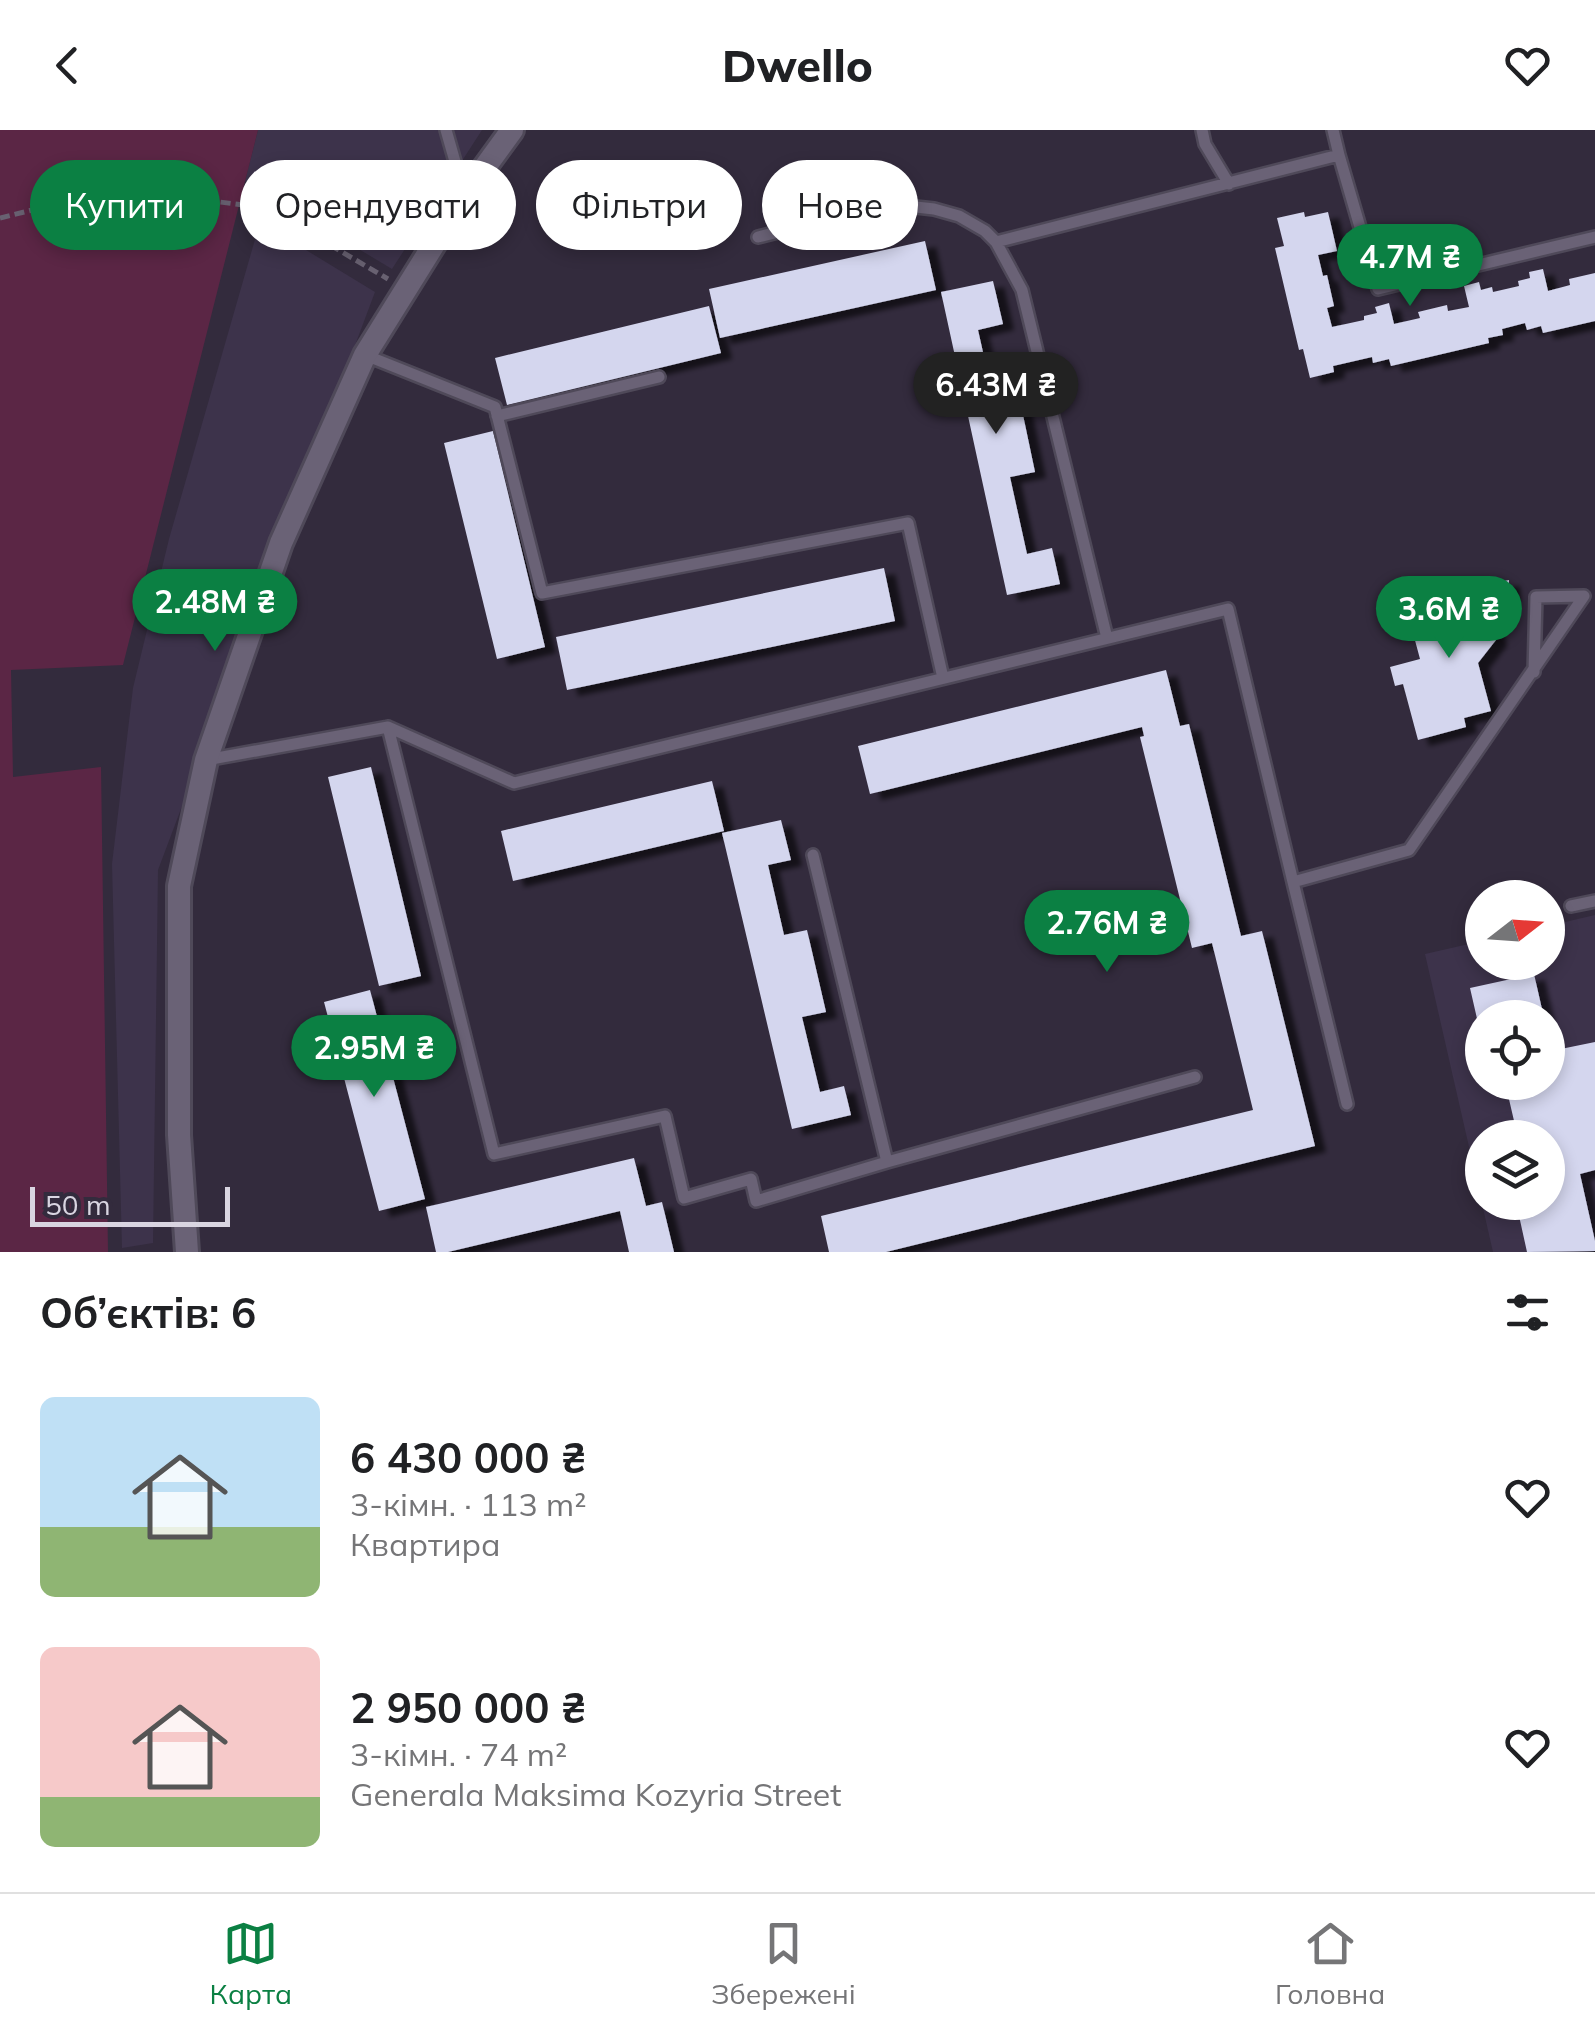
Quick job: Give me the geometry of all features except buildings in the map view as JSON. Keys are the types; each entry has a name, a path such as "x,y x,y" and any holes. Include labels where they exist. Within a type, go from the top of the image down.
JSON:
{"street":[{"path":"490,160 512,130"},
{"path":"187,1252 179,1136 179,886 206,760 281,543 364,355 429,250"}],"lane":[{"path":"446,130 454,160"},
{"path":"1202,130 1205,144 1229,184"},
{"path":"1333,130 1378,288 1595,237"},
{"path":"996,242 1339,155"},
{"path":"758,236 889,204 959,216 996,242 1022,290 1107,638"},
{"path":"364,355 495,407 542,593 908,522 943,678"},
{"path":"497,416 658,377"},
{"path":"1293,882 1410,850 1534,672 1584,596 1536,597 1534,672"},
{"path":"206,760 388,727 514,783 1228,609 1347,1104"},
{"path":"388,727 494,1154 665,1116 684,1198 751,1179 756,1201 1195,1077"},
{"path":"813,855 887,1162"},
{"path":"1571,906 1595,900"}],"path":[{"path":"0,218 117,190 267,208 405,288"}],"shaded area":[{"path":"0,130 258,130 250,160 240,160 240,201 123,665 11,670 13,777 101,767 108,1252 0,1252"},
{"path":"258,130 482,130 463,160 250,160"},
{"path":"252,250 306,250 375,292 158,870 153,1243 122,1248 112,864 133,688 169,539"},
{"path":"360,250 404,250 392,269"},
{"path":"1595,915 1595,1252 1493,1252 1486,1220 1565,1220 1565,1120 1465,1120 1465,1129 1425,954 1465,945 1465,980 1565,980 1565,922"}]}
